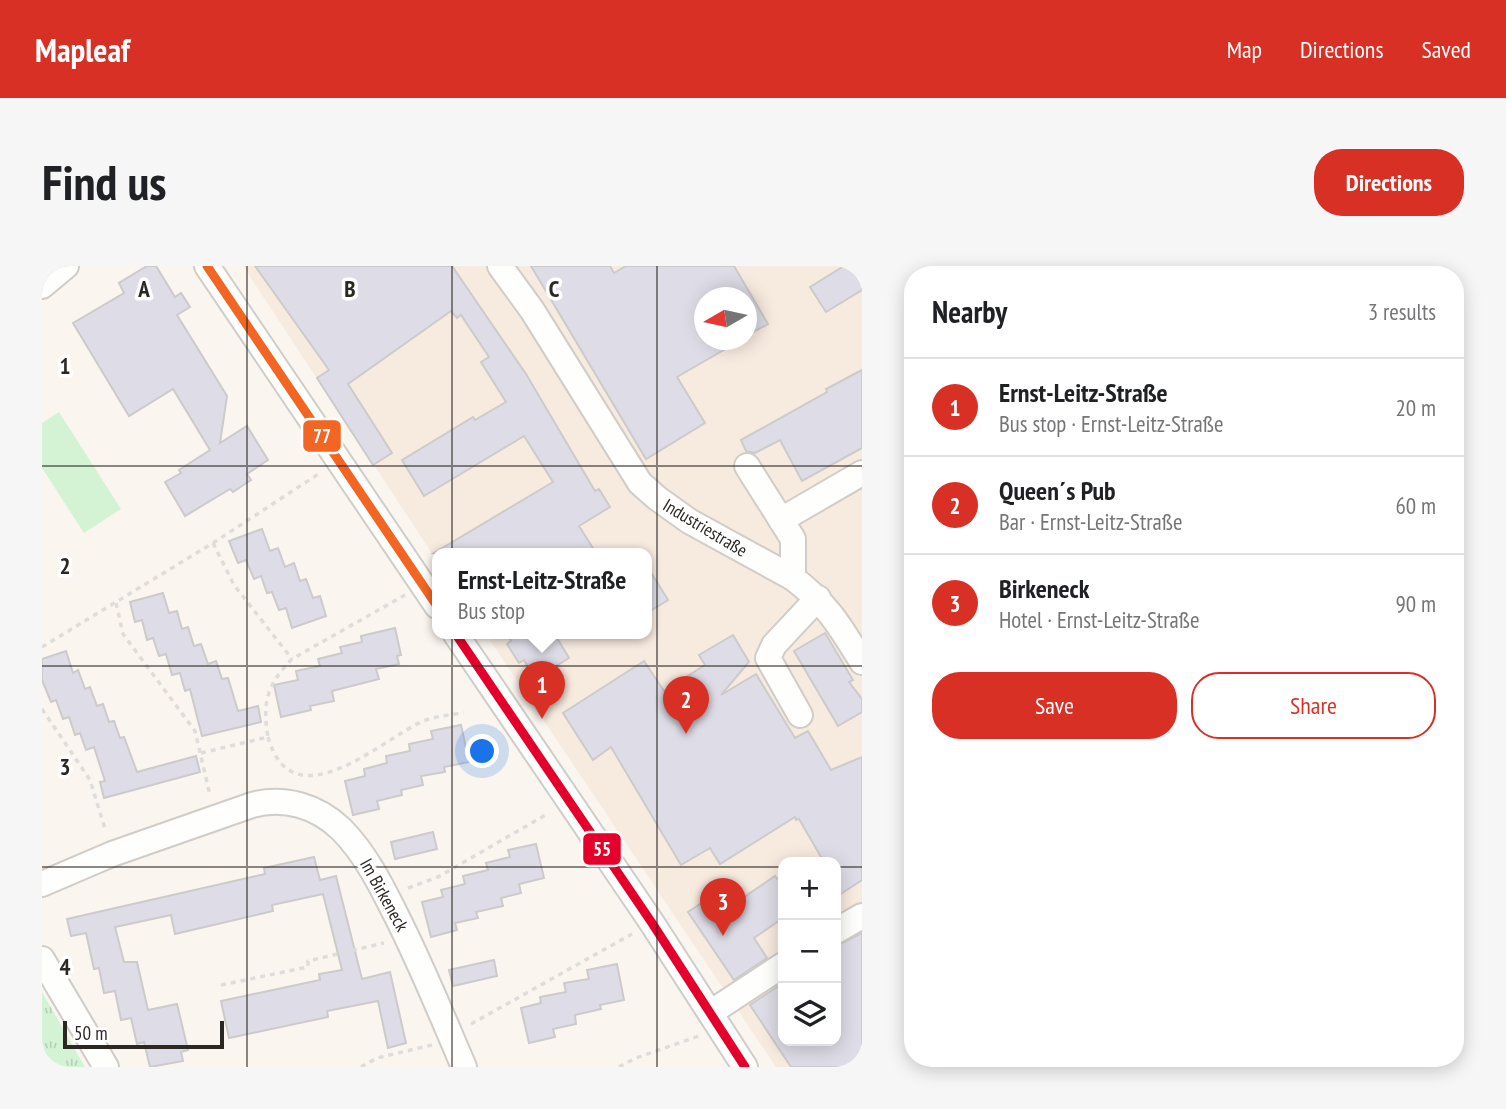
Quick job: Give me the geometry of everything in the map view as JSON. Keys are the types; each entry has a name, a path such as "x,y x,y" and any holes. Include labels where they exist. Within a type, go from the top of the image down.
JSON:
{"street":[{"path":"42,286 66,266"},
{"path":"207,266 432,600"},
{"name":"Industriestraße","path":"500,266 532,310 640,483 689,521 793,578 818,598 858,645"},
{"path":"747,466 793,539 793,578"},
{"path":"781,520 862,473"},
{"path":"800,715 768,658 774,646 818,598"},
{"path":"459,639 652,923 745,1067"},
{"name":"Im Birkeneck","path":"42,884 112,854 263,802 290,802 308,808 341,829 370,866 407,938 464,1067"},
{"path":"841,928 862,916"},
{"path":"42,959 106,1067"},
{"path":"715,1021 778,969"}],"path":[{"path":"42,647 340,461"},
{"path":"213,542 234,585 292,659"},
{"path":"422,585 292,659 269,689 265,716 268,737 273,750 288,769 297,775 317,776 345,766 428,719 464,713"},
{"path":"116,603 123,634 195,732 215,817"},
{"path":"42,709 90,780 112,854"},
{"path":"201,753 268,737"},
{"path":"386,896 438,877 569,801"},
{"path":"360,1067 377,1058 452,1038 652,923"},
{"path":"221,985 308,967 308,961 407,938"},
{"path":"619,1067 715,1021"}],"shaded area":[{"path":"243,266 862,266 862,1067 776,1067 489,639 652,639 652,548 432,548 432,553"}],"green space":[{"path":"59,412 121,509 84,533 42,468 42,423"},
{"path":"42,992 85,1067 42,1067"}],"building":[{"path":"147,266 156,266 175,297 181,293 190,307 177,315 227,396 220,443 247,426 268,460 247,474 251,480 233,492 230,489 185,516 165,482 210,450 173,389 129,416 73,323 124,293 119,283"},
{"path":"255,266 452,266 526,374 595,491 599,489 610,507 579,526 593,548 442,548 553,482 524,436 424,496 402,460 473,417 475,420 506,402 481,362 489,357 461,315 457,318 451,311 348,384 392,453 373,465 317,378 329,370"},
{"path":"531,266 610,266 614,273 626,266 734,266 746,287 694,287 694,350 724,350 677,377 705,423 646,459"},
{"path":"844,266 862,266 862,290 826,312 810,287"},
{"path":"757,305 768,324 757,330"},
{"path":"862,370 862,448 802,481 780,440 755,453 746,451 741,440"},
{"path":"262,529 270,551 278,548 285,567 294,563 300,581 306,579 313,598 320,596 326,616 292,628 286,608 279,610 272,592 267,593 261,576 254,579 246,560 238,563 229,541"},
{"path":"652,574 668,600 652,610"},
{"path":"163,593 169,613 177,611 182,629 188,627 194,646 201,644 208,664 216,661 222,679 228,678 238,711 258,706 261,722 202,736 190,689 185,691 180,673 172,675 166,654 159,656 153,638 147,640 142,620 135,622 130,602"},
{"path":"395,628 401,655 397,656 399,664 376,669 379,679 332,691 334,701 310,706 311,710 281,717 274,685 298,680 296,671 320,666 318,659 342,653 340,647 362,642 361,636"},
{"path":"825,633 853,680 849,682 862,699 862,712 838,726 794,651"},
{"path":"733,635 749,662 721,695 756,674 795,738 808,731 831,770 862,757 862,880 841,894 841,857 821,857 799,819 796,820 795,817 720,864 710,848 681,865 611,747 593,760 563,713 644,661 664,691 705,665 699,655"},
{"path":"510,639 558,639 569,658 535,679 524,660 519,663 507,644"},
{"path":"66,651 73,673 78,670 85,689 90,687 97,706 103,704 109,722 114,721 120,738 124,737 137,772 196,756 200,772 104,798 100,782 105,781 94,747 86,750 80,733 75,735 69,717 63,719 56,700 51,702 42,680 42,659"},
{"path":"461,725 469,762 444,767 445,772 421,776 423,785 401,790 402,795 377,801 379,809 353,815 345,781 365,776 364,769 387,763 386,756 410,751 409,744 433,739 431,731"},
{"path":"433,832 437,849 395,859 391,842"},
{"path":"536,844 544,878 519,884 521,893 501,898 503,906 476,912 478,918 455,923 457,930 431,937 422,902 443,897 441,890 465,884 463,876 488,870 486,863 510,857 508,850"},
{"path":"314,857 320,880 336,876 362,979 390,972 406,1043 388,1048 378,1001 327,1011 328,1017 229,1038 221,1001 320,980 319,974 342,970 323,894 272,905 273,911 175,934 171,915 115,927 124,962 137,962 148,1010 177,1004 188,1050 181,1052 183,1061 150,1067 144,1042 137,1044 131,1018 121,1020 115,991 104,993 99,968 94,969 86,933 71,936 67,919 265,874 264,868"},
{"path":"775,876 778,878 778,921 754,938 767,958 734,980 688,912 715,894 725,910"},
{"path":"862,933 862,1067 791,1067 750,1005 778,986 778,1046 841,1046 841,944"},
{"path":"494,960 497,976 453,986 449,970"},
{"path":"617,964 624,1000 600,1005 601,1009 575,1015 576,1024 553,1029 555,1037 529,1043 521,1008 541,1003 540,997 566,992 564,983 589,979 587,970"}],"transit line":[{"name":"77","path":"207,266 432,599"},
{"name":"55","path":"459,639 652,923 745,1067"}],"place":[{"name":"Ernst-Leitz-Straße","path":"542,719"},
{"name":"Queen´s Pub","path":"686,734"},
{"name":"Birkeneck","path":"723,936"}]}
